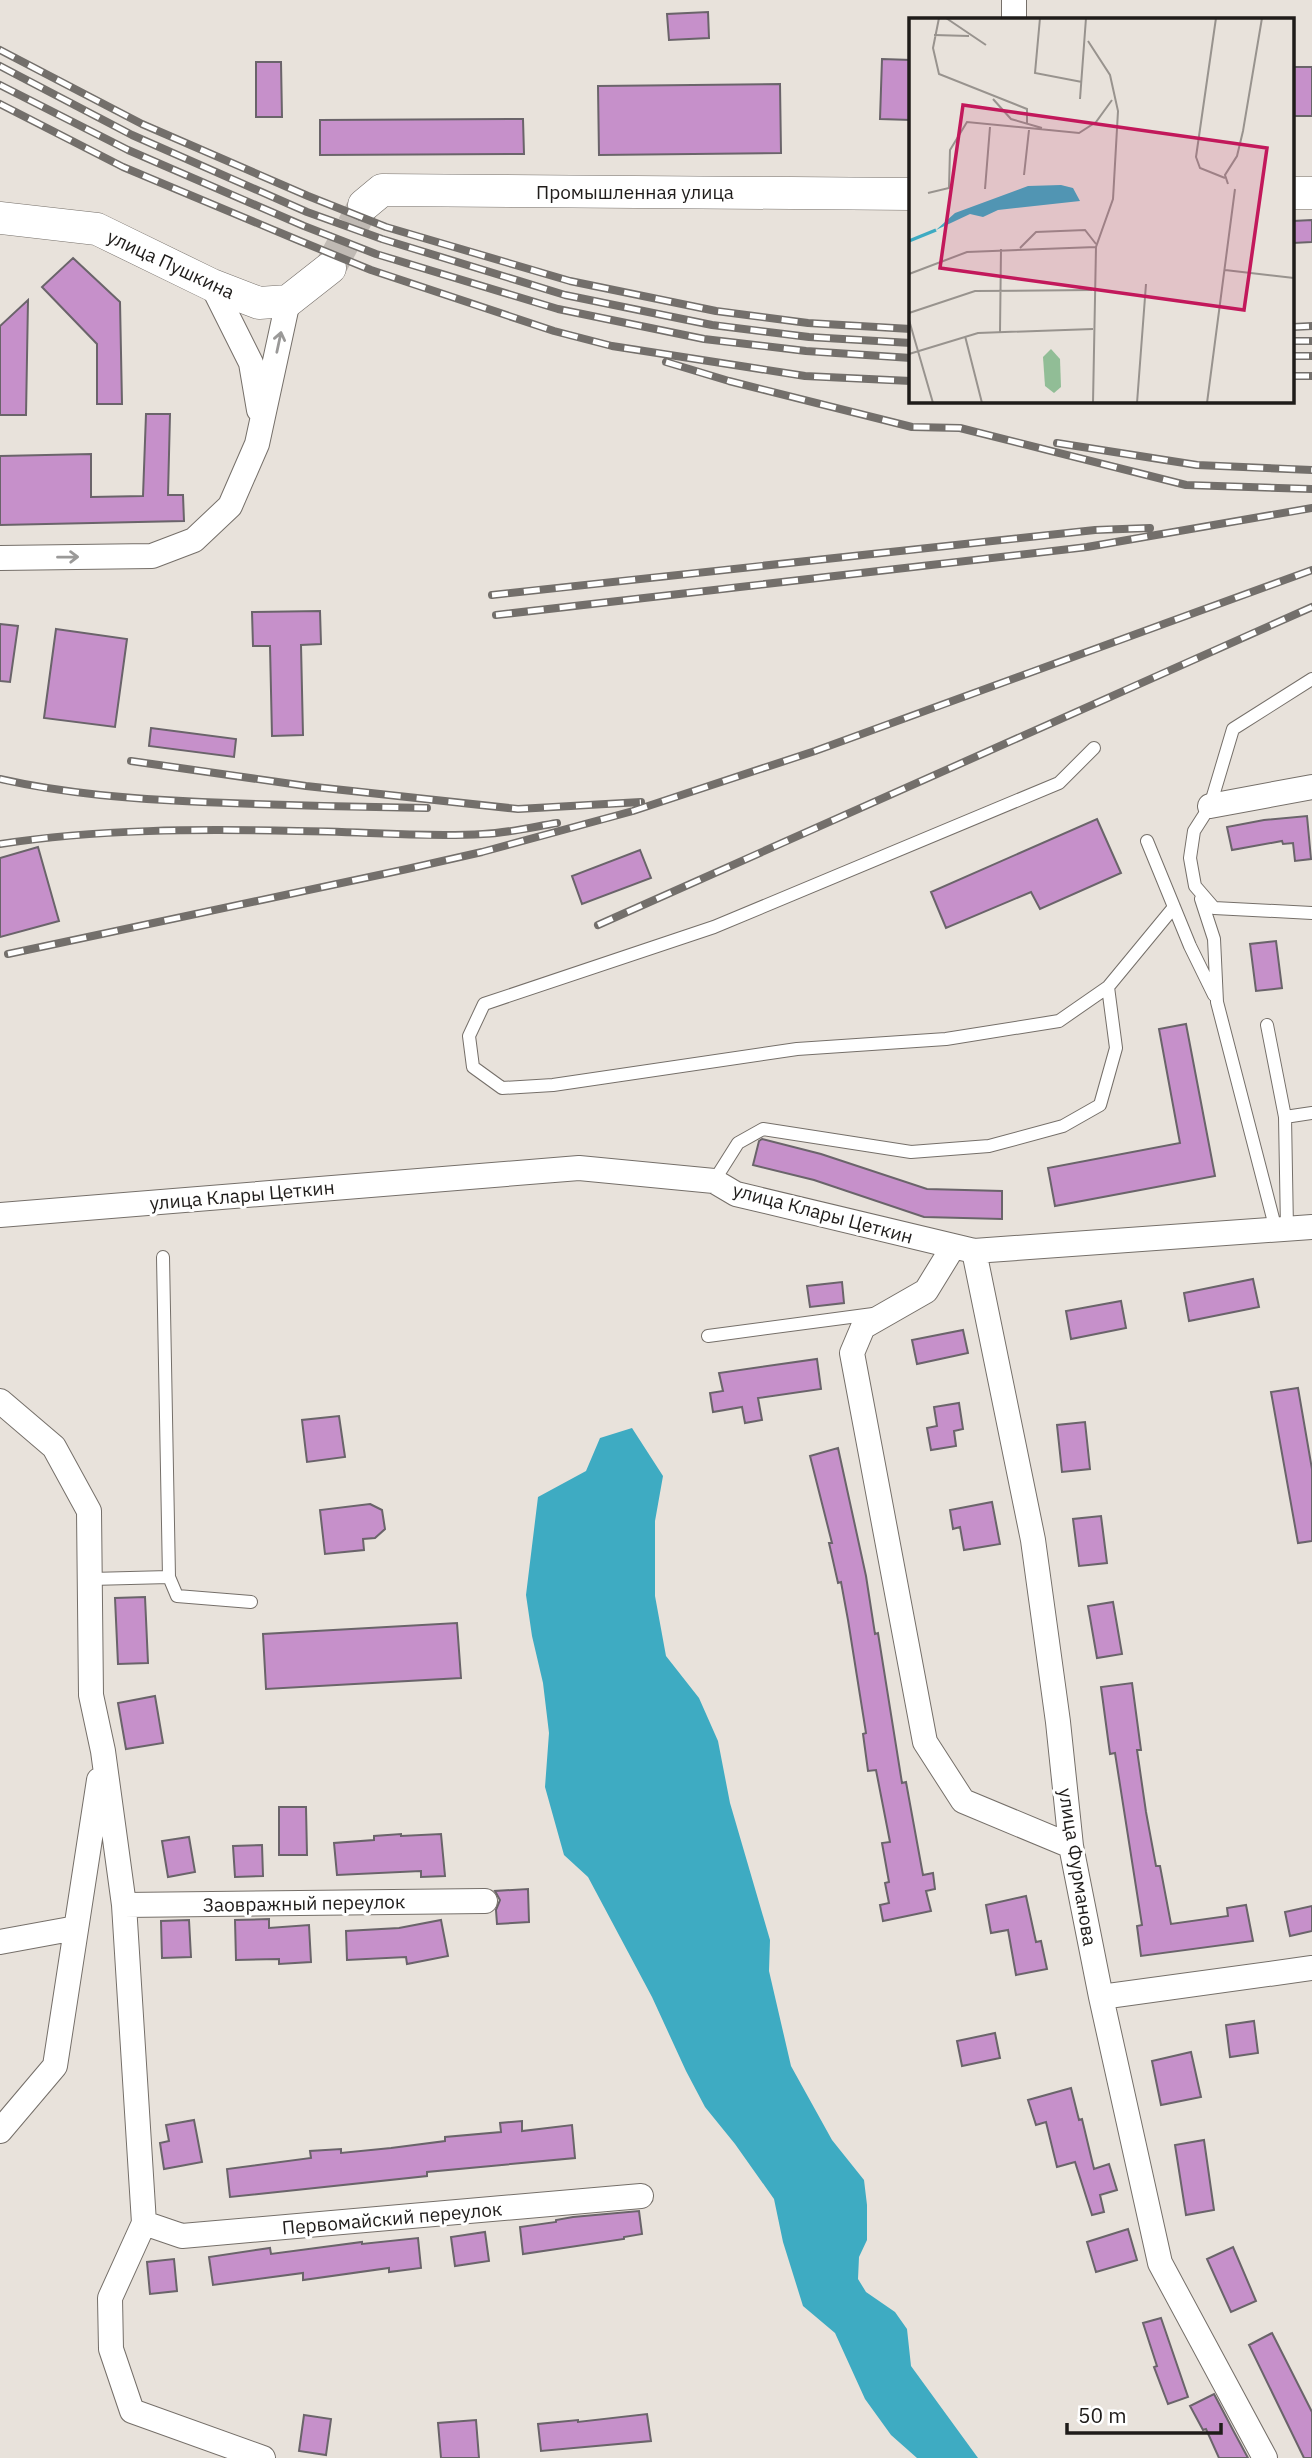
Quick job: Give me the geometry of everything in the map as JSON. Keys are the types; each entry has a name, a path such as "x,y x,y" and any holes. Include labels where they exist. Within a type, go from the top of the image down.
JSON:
{"street":[{"path":"1014,0 1014,18"},
{"name":"Промышленная улица","path":"364,205 382,190 909,194"},
{"path":"1294,193 1312,193"},
{"name":"улица Пушкина","path":"0,218 97,229 212,285 259,303 288,300"},
{"path":"0,558 152,556 194,540 230,506 257,444 288,300 330,268"},
{"path":"212,285 251,363 259,408 257,444"},
{"path":"1210,806 1312,787"},
{"name":"улица Клары Цеткин","path":"0,1215 579,1168 714,1181 736,1194 964,1249 1312,1227"},
{"path":"964,1249 926,1291 863,1327 852,1353 925,1742 963,1801 1071,1846"},
{"name":"улица Фурманова","path":"964,1249 1033,1540 1058,1722 1071,1846 1101,1997 1160,2263 1265,2458"},
{"path":"0,1401 54,1447 89,1511 91,1695 103,1751 124,1905 144,2223 110,2298 111,2349 132,2411 263,2458"},
{"path":"0,2132 55,2066 103,1751"},
{"name":"Заовражный переулок","path":"124,1905 485,1901"},
{"path":"0,1941 76,1928"},
{"path":"1101,1997 1312,1968"},
{"name":"Первомайский переулок","path":"144,2223 182,2236 641,2196"}],"lane":[{"path":"1217,1002 1214,939 1195,886 1189,858 1194,831 1210,806 1233,729 1312,679"},
{"path":"1094,748 1059,783 714,926 484,1004 469,1036 473,1067 502,1088 553,1085 797,1049 946,1039 1059,1021 1108,987 1174,907"},
{"path":"1147,841 1217,1002 1281,1229"},
{"path":"1195,886 1214,908 1312,913"},
{"path":"714,1181 738,1143 762,1129 911,1152 989,1146 1063,1126 1100,1105 1116,1048 1108,987"},
{"path":"1267,1026 1285,1118 1281,1229"},
{"path":"1285,1118 1312,1113"},
{"path":"163,1256 169,1577 177,1596 251,1602"},
{"path":"708,1336 887,1312"},
{"path":"91,1579 169,1577"}],"water":[{"path":"632,1428 663,1476 655,1521 655,1596 666,1656 699,1698 718,1741 730,1803 770,1940 769,1971 791,2066 832,2140 864,2180 867,2240 859,2257 858,2279 866,2292 895,2312 907,2329 911,2366 978,2458 917,2458 891,2435 865,2399 835,2333 803,2306 783,2242 774,2199 705,2107 652,1997 588,1877 564,1855 545,1787 549,1733 543,1683 526,1595 538,1497 586,1471 600,1438"}],"building":[{"path":"708,12 709,38 669,40 667,14"},
{"path":"882,59 909,60 909,120 880,119"},
{"path":"256,62 281,62 282,117 256,117"},
{"path":"1294,67 1312,67 1312,116 1294,116"},
{"path":"780,84 781,153 599,155 598,86"},
{"path":"523,119 524,154 320,155 320,120"},
{"path":"1312,220 1312,242 1294,243 1294,221"},
{"path":"73,258 120,302 122,404 97,404 97,344 42,287"},
{"path":"28,300 26,415 0,415 0,326"},
{"path":"146,414 170,414 168,495 183,495 184,521 0,525 0,456 91,454 91,497 143,496"},
{"path":"320,611 321,644 301,645 303,735 272,736 270,646 253,646 252,612"},
{"path":"0,624 18,626 10,682 0,681"},
{"path":"56,629 127,639 115,727 44,718"},
{"path":"151,728 236,739 234,757 149,746"},
{"path":"1307,816 1311,859 1295,861 1293,843 1283,844 1282,841 1232,850 1227,827"},
{"path":"1097,819 1121,873 1040,909 1031,892 946,928 931,892"},
{"path":"38,847 59,921 0,937 0,858"},
{"path":"640,850 651,878 582,904 572,876"},
{"path":"1276,941 1282,988 1256,991 1250,944"},
{"path":"1186,1024 1215,1176 1055,1206 1048,1168 1180,1143 1159,1029"},
{"path":"762,1139 821,1154 927,1189 1002,1191 1002,1219 924,1217 814,1180 753,1165 759,1141"},
{"path":"1253,1279 1259,1307 1189,1321 1184,1293"},
{"path":"842,1282 844,1303 810,1307 807,1286"},
{"path":"1121,1301 1126,1328 1071,1339 1066,1311"},
{"path":"963,1330 968,1353 917,1364 912,1340"},
{"path":"817,1359 821,1389 758,1398 762,1420 745,1423 742,1407 713,1412 710,1393 723,1391 719,1373"},
{"path":"1298,1388 1312,1469 1312,1541 1298,1543 1271,1392"},
{"path":"959,1403 963,1429 954,1431 956,1446 931,1450 927,1428 937,1426 934,1407"},
{"path":"339,1416 345,1457 307,1462 302,1420"},
{"path":"1085,1422 1090,1469 1062,1472 1057,1425"},
{"path":"838,1448 866,1576 875,1634 878,1633 902,1783 906,1782 923,1875 933,1873 935,1889 926,1891 931,1911 883,1921 880,1905 889,1903 885,1883 889,1882 882,1843 890,1842 876,1770 868,1771 863,1734 866,1733 848,1620 810,1456"},
{"path":"992,1502 1000,1544 964,1550 960,1527 953,1529 950,1510"},
{"path":"370,1504 382,1510 385,1529 375,1538 363,1539 364,1550 325,1554 320,1510"},
{"path":"1101,1516 1107,1563 1079,1566 1073,1519"},
{"path":"145,1597 148,1663 118,1664 115,1598"},
{"path":"1113,1602 1122,1654 1097,1658 1088,1606"},
{"path":"457,1623 461,1678 266,1689 263,1634"},
{"path":"1132,1683 1141,1750 1137,1750 1146,1812 1171,1924 1228,1916 1227,1908 1246,1905 1253,1941 1141,1956 1137,1926 1142,1925 1115,1753 1110,1754 1101,1687"},
{"path":"155,1696 163,1743 126,1749 118,1703"},
{"path":"279,1807 306,1807 307,1855 279,1855"},
{"path":"441,1834 445,1876 421,1877 421,1871 337,1875 334,1843 374,1840 374,1836"},
{"path":"189,1837 195,1872 168,1877 162,1841"},
{"path":"262,1845 263,1876 235,1877 233,1846"},
{"path":"528,1889 529,1922 497,1924 496,1910 500,1900 495,1891"},
{"path":"1026,1896 1036,1942 1041,1941 1047,1969 1016,1975 1008,1930 991,1933 986,1905"},
{"path":"1312,1906 1312,1931 1290,1936 1285,1912"},
{"path":"269,1919 269,1928 309,1925 311,1962 279,1964 279,1959 236,1960 235,1920"},
{"path":"189,1920 191,1957 162,1958 161,1921"},
{"path":"441,1920 448,1956 407,1964 406,1957 347,1960 346,1931 399,1928"},
{"path":"1254,2021 1258,2053 1230,2057 1226,2025"},
{"path":"995,2033 1000,2058 962,2066 957,2041"},
{"path":"1191,2052 1201,2097 1161,2105 1152,2061"},
{"path":"1071,2088 1079,2120 1082,2119 1094,2169 1109,2164 1117,2190 1100,2195 1104,2212 1092,2215 1075,2162 1057,2167 1046,2122 1036,2125 1028,2100"},
{"path":"194,2120 202,2162 164,2169 160,2143 169,2141 166,2125"},
{"path":"522,2121 522,2131 572,2125 575,2158 427,2172 427,2176 230,2197 227,2169 311,2158 310,2151 341,2149 341,2153 445,2141 445,2137 501,2132 500,2123"},
{"path":"1204,2140 1214,2210 1186,2215 1175,2145"},
{"path":"639,2211 642,2234 523,2254 520,2227 573,2217"},
{"path":"1128,2229 1137,2260 1096,2272 1087,2242"},
{"path":"485,2232 489,2261 455,2266 451,2237"},
{"path":"418,2238 421,2268 389,2272 389,2268 303,2280 303,2273 213,2285 209,2257 270,2248 271,2254"},
{"path":"1233,2247 1256,2301 1231,2312 1207,2259"},
{"path":"174,2259 177,2291 150,2294 147,2262"},
{"path":"1161,2318 1188,2397 1168,2404 1154,2367 1157,2366 1143,2323"},
{"path":"1272,2333 1312,2412 1312,2458 1304,2458 1249,2345"},
{"path":"1214,2394 1248,2458 1219,2458 1206,2429 1203,2430 1190,2406"},
{"path":"647,2414 651,2441 541,2451 538,2424"},
{"path":"304,2415 331,2419 326,2455 299,2451"},
{"path":"476,2420 479,2458 441,2458 438,2423"}],"tunnel":[{"path":"330,268 364,205"}],"railway":[{"path":"0,50 142,124 386,227 570,281 716,311 808,323 909,329"},
{"path":"0,66 132,135 307,212 382,239 565,295 712,325 809,337 909,343"},
{"path":"0,85 128,150 304,226 376,254 558,309 704,339 806,351 909,358"},
{"path":"0,104 123,167 300,241 371,270 554,331 612,346 805,376 909,381"},
{"path":"1294,327 1312,326"},
{"path":"1294,341 1312,341"},
{"path":"1294,356 1312,356"},
{"path":"666,362 729,381 912,427 960,428 1186,485 1312,489"},
{"path":"1294,376 1312,376"},
{"path":"1057,443 1197,465 1312,470"},
{"path":"496,615 1087,547 1312,508"},
{"path":"492,595 1095,530 1150,528"},
{"path":"8,954 482,852 633,811 815,751 1312,570"},
{"path":"598,925 1312,607"},
{"path":"131,761 306,786 518,809 641,802"},
{"path":"0,779 75,792 151,799 427,808"},
{"path":"0,844 74,835 185,830 460,835 502,832 557,823"}]}
